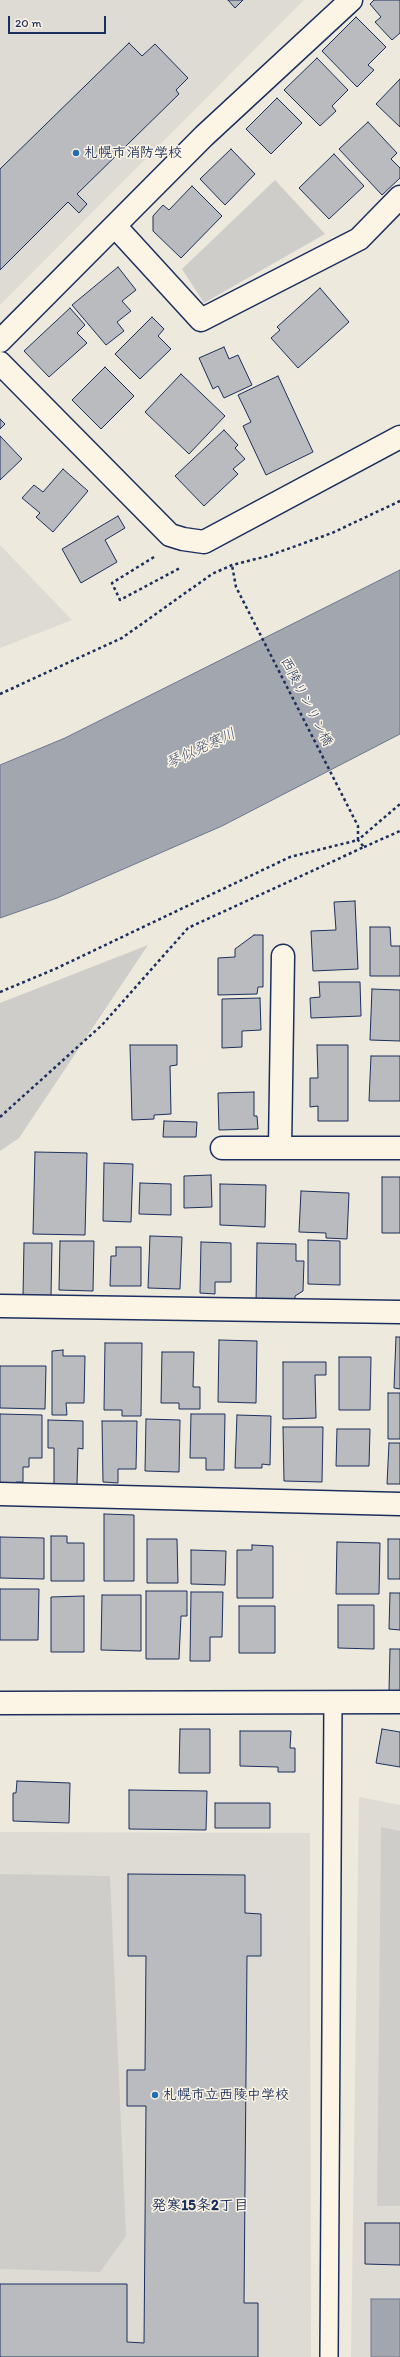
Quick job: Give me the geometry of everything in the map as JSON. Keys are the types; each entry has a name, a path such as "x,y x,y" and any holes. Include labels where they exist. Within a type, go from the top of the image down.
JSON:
{"street":[{"path":"0,342 204,136 351,0"},
{"path":"115,226 201,320 359,239 400,197"},
{"path":"0,363 170,535 183,539 204,542 400,437"},
{"path":"280,1148 283,956"},
{"path":"222,1148 400,1148"},
{"path":"0,1306 400,1312"},
{"path":"0,1494 400,1504"},
{"path":"0,1703 400,1702"}],"lane":[{"path":"329,2357 333,1702"}],"path":[{"path":"0,694 122,638 212,574 232,564 268,556 332,533 400,501"},
{"path":"183,539 112,584 120,600 185,565"},
{"name":"西陵リンリン橋","path":"232,564 236,587 358,826 358,840"},
{"path":"205,572 212,574"},
{"path":"0,992 55,969 290,857 358,840 400,804"},
{"path":"0,1118 102,1025 188,928 400,831"},
{"path":"358,840 364,847"}],"shaded area":[{"name":"札幌市消防学校","path":"0,0 304,0 0,305"},
{"path":"275,180 325,234 204,303 182,269"},
{"path":"0,545 72,620 0,648"},
{"path":"148,945 19,1138 0,1151 0,1003"},
{"path":"359,1797 400,1805 400,2357 351,2357"},
{"path":"381,1827 400,1831 400,2206 377,2206"},
{"name":"札幌市立西陵中学校","path":"0,1832 310,1833 311,2357 0,2357"},
{"path":"0,1874 110,1876 126,2236 100,2272 0,2269"}],"water":[{"name":"琴似発寒川","path":"400,570 400,734 222,826 57,898 0,918 0,765 65,738"},
{"path":"371,2299 400,2299 400,2357 371,2357"}],"building":[{"path":"228,0 243,0 235,8"},
{"path":"374,0 400,0 400,33 392,40 375,22 381,17 370,4"},
{"path":"356,17 386,47 368,65 374,70 357,87 322,51"},
{"path":"129,43 142,56 155,44 188,78 176,90 179,94 77,194 87,204 79,213 68,202 0,270 0,169"},
{"path":"317,58 348,90 332,106 336,111 320,126 284,90"},
{"path":"400,79 400,127 376,104"},
{"path":"277,98 302,123 271,154 246,129"},
{"path":"368,122 397,153 391,159 400,168 400,178 382,195 339,149"},
{"path":"231,149 255,174 225,205 200,179"},
{"path":"334,154 364,186 329,219 299,188"},
{"path":"192,186 222,216 181,258 153,231 153,216 163,205 169,210"},
{"path":"118,267 136,290 122,301 131,311 117,322 124,331 106,345 72,305"},
{"path":"320,288 349,322 298,368 271,338 280,330 277,327"},
{"path":"70,308 85,325 77,333 87,343 49,377 24,351"},
{"path":"152,317 164,329 158,336 171,349 140,379 115,354"},
{"path":"224,347 229,359 238,355 252,385 224,398 218,386 213,389 199,358"},
{"path":"105,367 134,396 101,429 72,400"},
{"path":"181,374 225,416 189,454 145,412"},
{"path":"278,376 313,452 266,475 243,426 251,422 238,395"},
{"path":"0,419 5,424 0,429"},
{"path":"224,430 238,445 235,448 245,459 233,469 238,474 204,506 175,476"},
{"path":"0,436 22,459 0,480"},
{"path":"63,469 88,491 53,532 36,517 40,513 22,498 34,485 43,492"},
{"path":"118,516 125,528 105,540 117,562 81,583 62,549"},
{"path":"355,901 358,969 313,971 311,931 336,930 334,902"},
{"path":"370,927 390,927 391,946 400,946 400,976 370,976"},
{"path":"254,935 263,935 263,987 258,987 257,994 218,995 218,958 235,957 235,949"},
{"path":"319,982 360,982 361,1016 311,1018 310,998 320,997"},
{"path":"372,989 400,990 400,1041 370,1040"},
{"path":"260,998 261,1030 242,1031 242,1047 222,1048 222,999"},
{"path":"130,1045 177,1045 177,1065 170,1066 171,1114 154,1115 154,1119 132,1120"},
{"path":"317,1045 348,1045 348,1121 318,1121 318,1106 310,1107 310,1078 318,1078"},
{"path":"371,1056 400,1056 400,1101 369,1101"},
{"path":"254,1092 254,1116 257,1116 258,1129 219,1130 218,1093"},
{"path":"164,1121 197,1122 196,1137 163,1137"},
{"path":"35,1152 87,1153 85,1235 33,1234"},
{"path":"104,1163 133,1164 131,1222 103,1221"},
{"path":"211,1175 212,1207 184,1208 184,1176"},
{"path":"382,1177 400,1177 400,1233 382,1233"},
{"path":"140,1183 171,1184 171,1215 139,1214"},
{"path":"220,1184 266,1185 265,1227 220,1225"},
{"path":"301,1191 349,1193 347,1239 326,1238 326,1233 299,1232"},
{"path":"150,1236 182,1237 180,1289 148,1288"},
{"path":"308,1240 340,1241 340,1285 308,1284"},
{"path":"60,1241 94,1241 93,1291 59,1290"},
{"path":"201,1242 231,1243 231,1282 215,1282 215,1294 200,1293"},
{"path":"24,1243 52,1243 51,1296 23,1296"},
{"path":"257,1243 296,1244 296,1261 304,1261 303,1291 295,1296 295,1304 256,1303"},
{"path":"116,1247 141,1247 141,1286 110,1286 111,1256 116,1256"},
{"path":"396,1337 400,1337 400,1389 394,1388"},
{"path":"219,1340 257,1341 256,1403 218,1402"},
{"path":"105,1343 142,1343 141,1416 122,1416 122,1410 104,1410"},
{"path":"63,1350 63,1356 85,1356 84,1403 66,1403 67,1415 52,1415 52,1351"},
{"path":"162,1352 194,1352 193,1387 200,1387 200,1409 179,1409 179,1403 161,1403"},
{"path":"339,1357 371,1357 370,1410 339,1410"},
{"path":"283,1362 326,1362 326,1375 315,1375 316,1418 283,1419"},
{"path":"0,1366 46,1366 45,1409 0,1408"},
{"path":"388,1393 400,1393 400,1439 388,1439"},
{"path":"0,1414 42,1415 42,1458 29,1458 29,1467 23,1467 23,1482 16,1482 16,1488 0,1488"},
{"path":"191,1414 225,1414 224,1470 206,1470 206,1458 190,1458"},
{"path":"237,1415 271,1416 270,1465 262,1464 262,1468 235,1468"},
{"path":"146,1419 180,1420 179,1472 145,1471"},
{"path":"48,1420 83,1421 83,1449 78,1448 77,1485 54,1485 54,1448 48,1448"},
{"path":"102,1421 137,1421 136,1469 118,1469 118,1483 103,1482"},
{"path":"283,1427 323,1427 322,1482 284,1481"},
{"path":"337,1429 370,1429 369,1466 336,1466"},
{"path":"389,1443 400,1443 400,1484 387,1484"},
{"path":"104,1514 134,1515 134,1581 104,1581"},
{"path":"51,1536 67,1536 67,1543 84,1543 84,1581 51,1581"},
{"path":"0,1537 44,1538 44,1579 0,1578"},
{"path":"147,1539 177,1539 178,1583 147,1583"},
{"path":"388,1539 400,1539 400,1579 388,1579"},
{"path":"337,1542 380,1543 379,1594 336,1594"},
{"path":"252,1545 273,1546 273,1598 237,1598 237,1550 252,1550"},
{"path":"191,1550 226,1551 225,1585 191,1584"},
{"path":"0,1589 39,1589 38,1640 0,1640"},
{"path":"146,1591 187,1591 187,1616 181,1616 179,1659 146,1659"},
{"path":"191,1592 223,1592 222,1637 210,1637 210,1661 190,1661"},
{"path":"390,1593 400,1593 400,1630 389,1629"},
{"path":"102,1595 141,1595 141,1651 101,1650"},
{"path":"84,1596 84,1652 51,1652 51,1597"},
{"path":"338,1605 374,1605 374,1649 338,1648"},
{"path":"239,1606 275,1606 275,1653 239,1653"},
{"path":"390,1649 400,1649 400,1691 389,1691"},
{"path":"180,1729 210,1729 210,1773 179,1773"},
{"path":"382,1729 400,1732 400,1767 376,1763"},
{"path":"240,1731 291,1731 290,1748 295,1748 295,1772 278,1772 278,1767 240,1766"},
{"path":"17,1781 70,1783 69,1823 13,1821 13,1793 16,1793"},
{"path":"129,1790 207,1791 206,1830 129,1829"},
{"path":"215,1803 270,1803 270,1828 215,1828"},
{"path":"128,1874 245,1875 245,1913 261,1914 261,1956 247,1956 244,2303 258,2303 258,2357 0,2357 0,2284 127,2284 127,2342 144,2343 146,2106 127,2106 127,2070 145,2070 146,1956 128,1956"},
{"path":"365,2223 400,2223 400,2265 365,2264"}],"place":[{"name":"札幌市消防学校","path":"76,153"},
{"name":"札幌市立西陵中学校","path":"155,2095"}],"district":[{"name":"発寒15条2丁目","path":"200,2206"}]}
